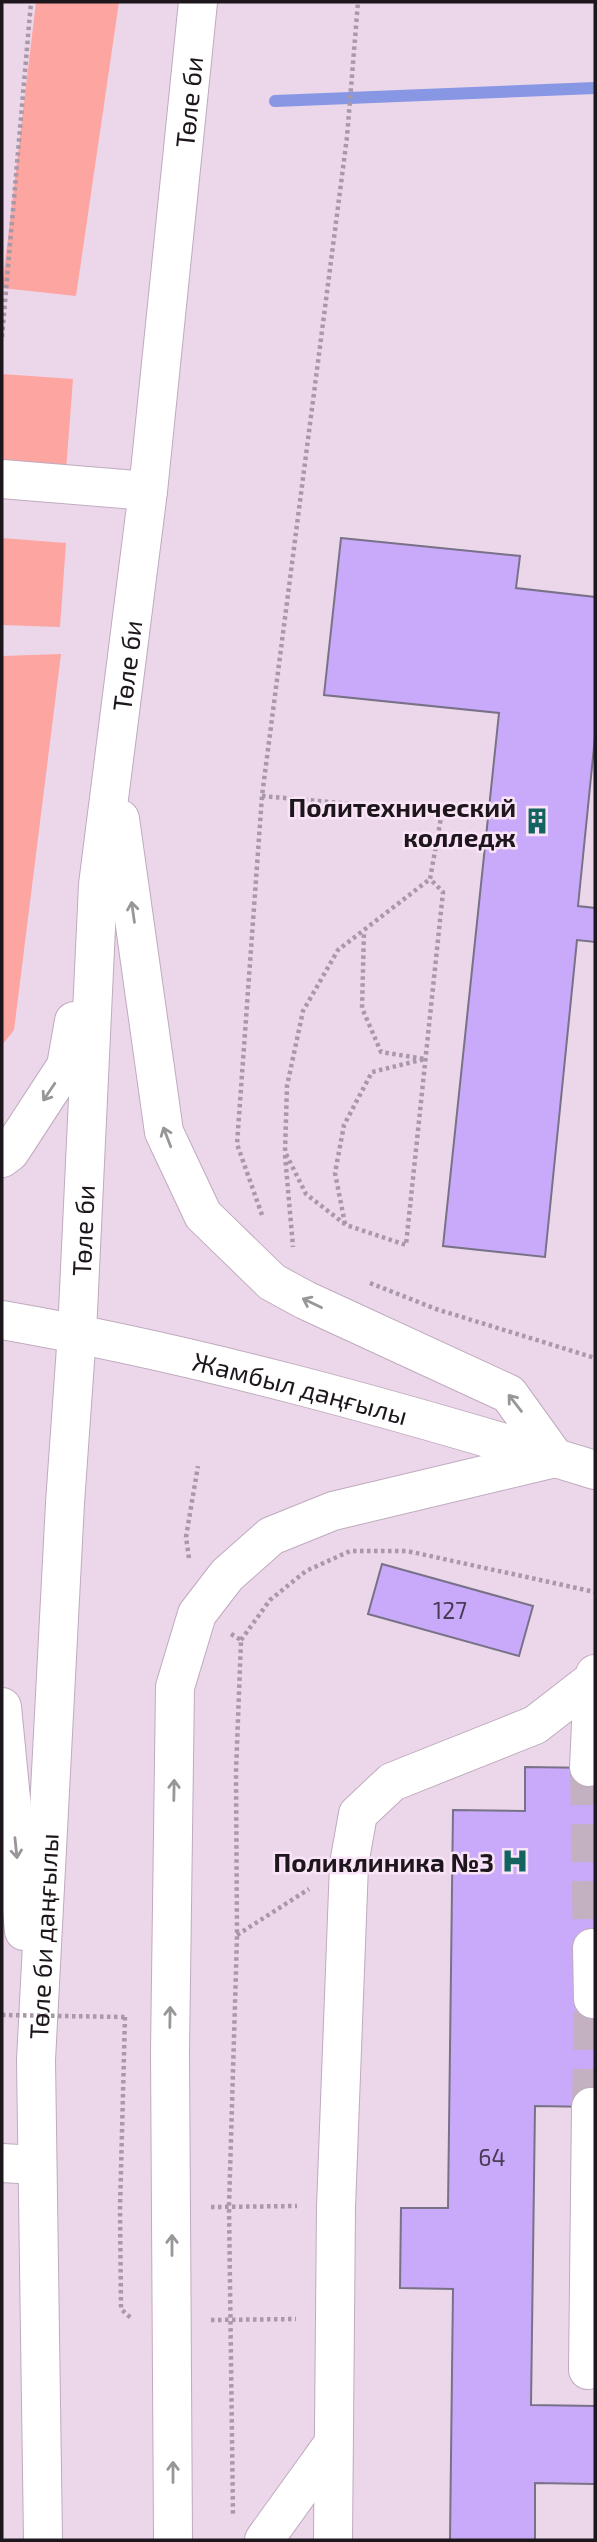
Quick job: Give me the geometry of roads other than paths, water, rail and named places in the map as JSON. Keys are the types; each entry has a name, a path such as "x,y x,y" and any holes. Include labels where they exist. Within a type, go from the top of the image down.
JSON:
{"main road":[{"name":"Төле би","path":"77,1333 98,885 148,491 198,2"},
{"path":"2,479 148,491"},
{"path":"113,768 164,1132 203,1215 272,1282 305,1300 509,1394 555,1458 333,1511 271,1536 227,1575 197,1614 175,1687 170,2052 173,2540"},
{"path":"2,1158 10,1152 66,1066 98,885"},
{"name":"Жамбыл даңғылы","path":"2,1320 77,1333 249,1372 595,1470"},
{"name":"Төле би даңғылы","path":"43,2540 19,2164 36,2060 77,1333"},
{"path":"589,1768 594,1677"},
{"path":"332,2540 336,2207 349,1864 358,1814 392,1782 535,1725 594,1677"},
{"path":"2,1707 36,2060"},
{"path":"592,1948 593,2000"},
{"path":"588,2370 591,2106"},
{"path":"249,2533 333,2444"}],"waterway":[{"path":"275,101 595,88"}],"tunnel":[{"path":"589,1767 592,1948"},
{"path":"591,2107 593,1999"}],"place":[{"name":"Политехнический колледж","path":"537,821"},
{"name":"Поликлиника №3","path":"515,1861"}]}
